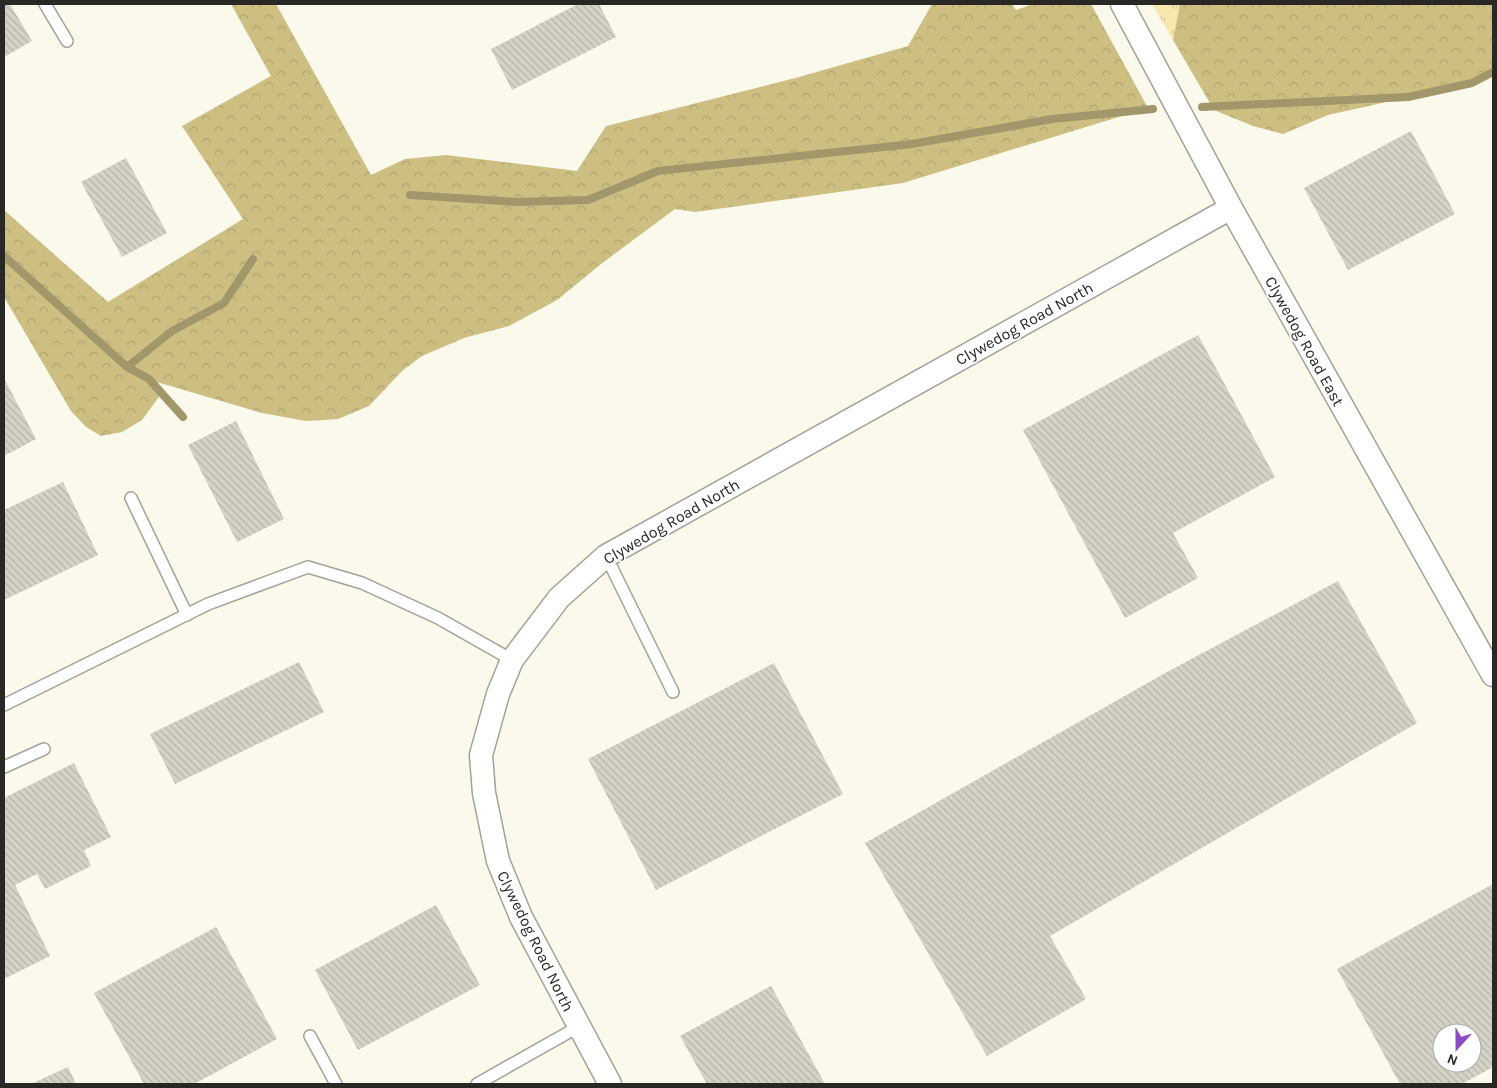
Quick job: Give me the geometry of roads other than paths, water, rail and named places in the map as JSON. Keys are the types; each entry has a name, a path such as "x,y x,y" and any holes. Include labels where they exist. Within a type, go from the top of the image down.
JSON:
{"street":[{"name":"Clywedog Road East","path":"1122,4 1230,208 1493,675"},
{"name":"Clywedog Road North","path":"610,1084 578,1027 521,916 498,861 484,793 481,755 498,694 512,660 559,598 606,556 1230,208"}],"lane":[{"path":"45,4 67,41"},
{"path":"131,498 187,614"},
{"path":"606,556 673,692"},
{"path":"4,705 208,604 308,567 362,583 438,618 512,660"},
{"path":"4,767 44,749"},
{"path":"477,1084 578,1027"},
{"path":"310,1036 336,1084"}],"waterway":[{"path":"1202,107 1408,97 1472,83 1493,72"},
{"path":"410,195 517,202 588,200 658,171 912,144 1052,119 1153,109"},
{"path":"4,256 127,367 149,379 183,417"},
{"path":"127,367 172,331 224,303 253,259"}]}
